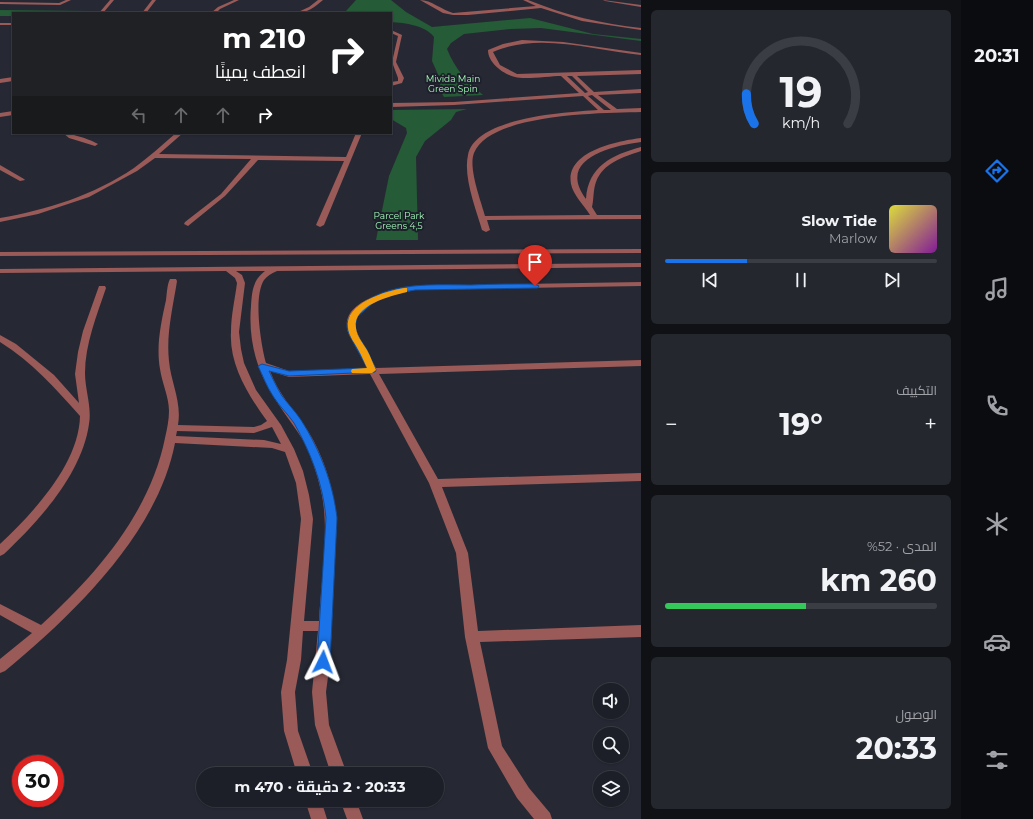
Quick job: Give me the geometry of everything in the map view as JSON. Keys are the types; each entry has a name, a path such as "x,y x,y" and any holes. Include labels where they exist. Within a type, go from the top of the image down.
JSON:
{"street":[{"path":"0,3 60,4 69,0"},
{"path":"102,12 112,0"},
{"path":"145,12 154,0"},
{"path":"214,12 222,6 237,0"},
{"path":"300,12 310,8 321,0"},
{"path":"422,0 444,12 457,14 540,7"},
{"path":"525,0 574,19 618,27 641,29"},
{"path":"605,0 641,6"},
{"path":"0,24 12,24"},
{"path":"392,31 400,35 394,62 401,78 400,82 392,84"},
{"path":"641,54 531,41 508,44 490,51 492,59 498,66 512,75 521,76 641,72"},
{"path":"562,74 604,112"},
{"path":"573,74 591,92 616,111"},
{"path":"1,80 12,79"},
{"path":"591,92 641,88"},
{"path":"392,105 466,104 581,92"},
{"path":"392,102 464,100 581,92 641,92"},
{"path":"486,230 472,180 470,161 474,146 480,141 496,129 543,117 641,110"},
{"path":"0,115 12,113"},
{"path":"67,134 71,137 95,144"},
{"path":"0,220 27,216 49,210 94,192 136,169 179,134"},
{"path":"320,225 359,134"},
{"path":"595,218 589,206 574,184 573,175 580,163 586,157 600,150 619,144 641,140"},
{"path":"589,206 591,182 597,173 608,162 641,149"},
{"path":"152,156 349,158"},
{"path":"188,224 222,195 257,157"},
{"path":"0,167 22,180"},
{"path":"483,218 641,217"},
{"path":"0,254 641,251"},
{"path":"0,271 641,265"},
{"path":"276,268 262,277 258,283 253,324 256,347 262,366 277,395 297,421 310,445 323,475 330,498 331,518 323,662 319,692 322,725 337,767"},
{"path":"228,269 239,277 241,282 234,325 236,349 244,374 257,401 273,421 289,450 306,500 307,519 294,660 288,692 291,731 303,767"},
{"path":"0,667 42,632 94,580 122,544 144,510 156,485 168,454 172,434 174,402 164,364 163,347 174,282"},
{"path":"544,819 523,794 495,748 472,637 462,553 435,483 372,370 363,350 354,336 351,327 353,317 359,310 372,300 392,292 415,288 641,284"},
{"path":"0,551 34,517 53,493 77,450 85,423 80,374 82,352 102,288"},
{"path":"238,298 256,298"},
{"path":"0,338 13,346 51,376 84,415"},
{"path":"262,366 289,374 372,370 641,363"},
{"path":"172,434 254,430 265,427 273,421"},
{"path":"172,434 264,443 289,450"},
{"path":"435,483 641,477"},
{"path":"0,609 42,632"},
{"path":"297,626 325,626"},
{"path":"472,637 641,631"},
{"path":"315,807 319,819"},
{"path":"351,807 355,819"}],"green space":[{"name":"Mivida Main Green Spin","path":"356,0 391,0 406,12 432,27 530,18 593,34 641,39 641,41 541,28 511,29 464,34 451,43 447,49 462,75 483,95 444,97 439,89 441,81 432,61 434,37 430,33 420,27 392,22 392,12 344,12"},
{"path":"0,10 91,11 12,12 12,16 0,16"},
{"name":"Parcel Park Greens 4,5","path":"467,109 456,112 451,120 425,141 416,157 418,240 376,240 389,176 407,133 406,128 392,120 392,110"}],"slow traffic":[{"path":"355,371 372,370 363,350 354,336 351,327 353,317 359,310 372,300 392,292 404,290"}],"route":[{"path":"323,662 331,518 330,498 323,475 310,445 297,421 277,395 262,366 289,374 372,370 363,350 354,336 351,327 353,317 359,310 372,300 392,292 415,288 535,286"}]}
